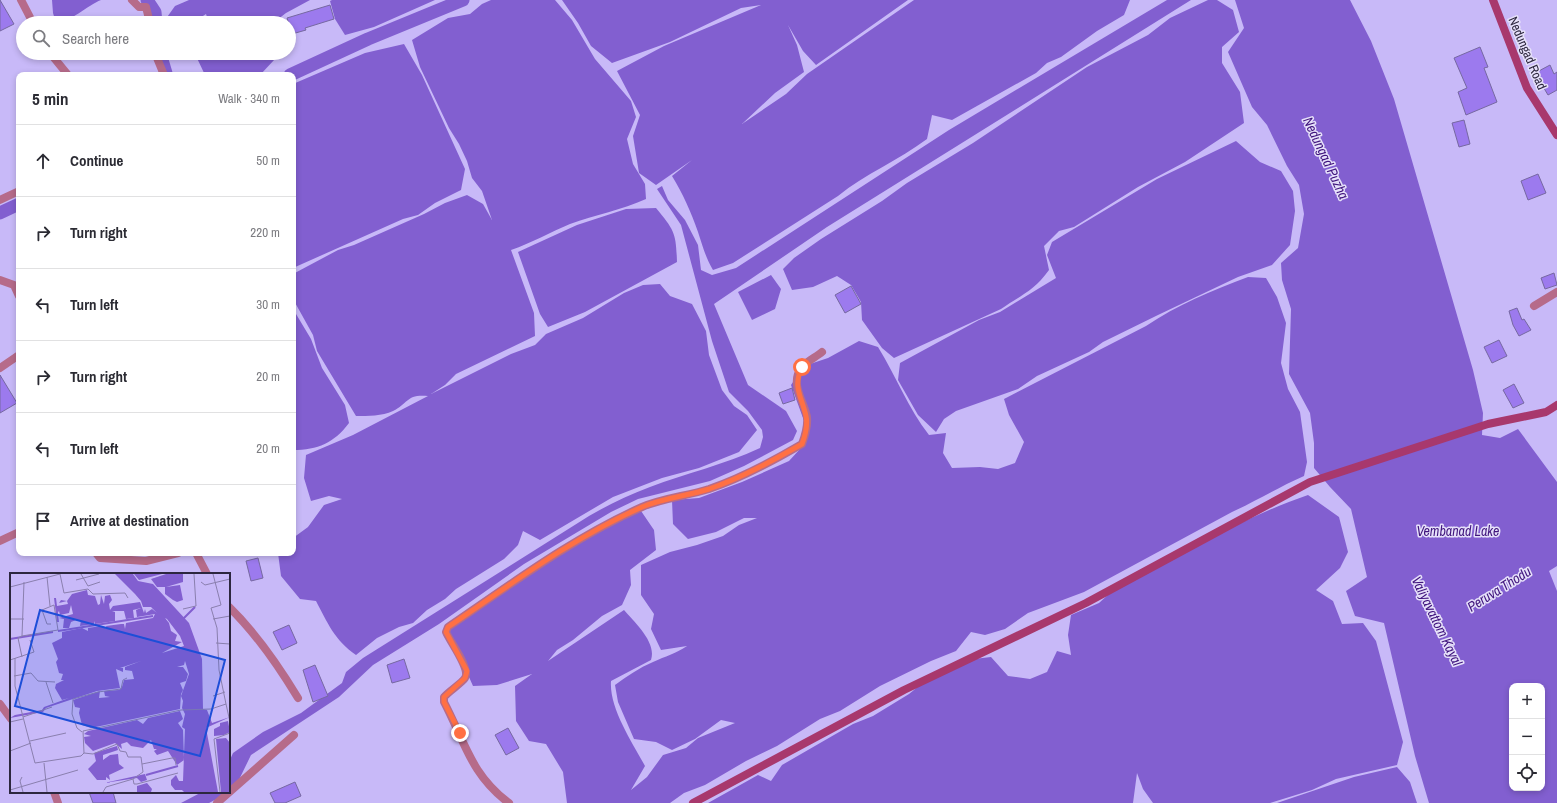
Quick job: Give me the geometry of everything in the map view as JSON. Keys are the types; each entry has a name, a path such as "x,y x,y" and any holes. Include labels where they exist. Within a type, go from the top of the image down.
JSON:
{"street":[{"path":"21,0 29,16"},
{"path":"132,0 140,8 146,7 148,16"},
{"name":"Nedungad Road","path":"1494,0 1528,88 1557,135"},
{"path":"56,60 66,72"},
{"path":"159,60 163,72"},
{"path":"0,200 16,192"},
{"path":"0,280 14,285 16,289"},
{"path":"1534,306 1557,292"},
{"path":"509,803 493,792 478,772 465,750 460,733 444,702 444,697 465,678 467,671 446,632 448,627 546,560 626,515 644,506 708,489 739,477 802,444 806,434 807,417 797,388 799,373 802,367 822,352"},
{"path":"0,368 16,357"},
{"path":"693,803 904,690 1086,603 1310,482 1488,424 1546,412 1557,405"},
{"path":"0,541 16,533"},
{"path":"98,556 100,558 128,561 146,560 164,556"},
{"path":"197,556 206,573"},
{"path":"230,608 247,624 277,663 298,698"},
{"path":"0,704 10,718"},
{"path":"230,792 294,735"},
{"path":"54,793 58,803"},
{"path":"217,803 228,793"}],"water":[{"path":"52,0 101,0 75,16 54,16"},
{"path":"189,0 310,0 282,16 207,16 206,14 203,16 168,16 175,6"},
{"path":"435,0 374,27 345,35 335,19 330,1"},
{"path":"491,0 555,0 572,20 595,59 631,101 636,117 627,139 633,164 645,184 646,199 570,224 511,250 534,313 535,336 456,374 445,385 431,394 511,354 535,345 546,334 583,318 624,293 643,285 660,284 670,296 692,304 706,331 709,355 722,390 734,406 747,415 757,430 739,452 699,468 662,478 613,497 540,540 523,531 518,545 504,559 456,589 445,599 427,610 413,623 399,627 377,638 356,655 342,644 328,624 316,601 300,599 281,576 278,556 296,556 296,536 308,527 324,505 342,499 329,496 311,501 304,478 306,455 353,435 428,396 416,396 411,398 389,413 356,416 317,351 313,335 296,304 296,272 338,250 354,245 445,203 467,195 483,204 492,220 482,191 472,178 467,161 449,128 420,67 412,40 448,18 470,14 482,4"},
{"path":"562,0 908,0 816,65 803,51 788,25 797,45 804,72 775,93 742,124 786,94 807,74 914,0 1130,0 1124,15 1097,31 1061,57 1047,63 1036,73 952,120 932,115 927,139 916,147 859,181 733,263 713,270 706,256 690,210 672,176 692,160 656,185 639,173 633,136 640,115 617,71 664,46 761,5 741,8 670,42 612,63 591,46 578,23"},
{"path":"1167,0 1191,0 827,227 714,304 748,385 786,411 797,431 793,440 744,466 710,481 638,499 611,512 524,564 439,624 373,665 339,697 251,755 234,790 230,792 230,760 233,753 263,732 301,713 342,683 346,672 363,658 589,516 618,500 760,448 763,437 762,430 748,411 729,392 712,341 681,225 657,189 662,186 668,200 685,220 698,245 701,270 712,275 736,268 949,130"},
{"path":"1208,0 1217,0 1233,10 1239,32 1222,47 1222,63 1240,92 1244,123 1185,162 1138,187 1074,227 1059,231 1044,246 1049,270 1038,283 1027,292 1001,309 894,358 882,348 862,320 861,302 851,285 837,276 813,287 792,290 783,269 794,258 821,239 882,201 907,183 973,143 1087,67 1148,35 1170,18"},
{"name":"Vembanad Lake","path":"1235,0 1350,0 1371,41 1394,99 1473,370 1483,413 1482,435 1500,438 1518,429 1557,482 1557,566 1549,571 1557,591 1557,803 1429,803 1415,756 1384,623 1355,616 1346,591 1367,577 1351,509 1314,468 1314,443 1310,413 1289,374 1291,309 1282,280 1281,263 1298,248 1304,214 1299,185 1287,166 1267,125 1252,107 1228,52 1244,28"},
{"path":"404,44 422,75 465,169 461,190 435,203 418,215 403,219 296,267 296,83 365,53"},
{"path":"198,60 274,60 263,72 204,72"},
{"path":"1236,141 1260,162 1281,171 1293,191 1295,211 1290,245 1272,265 1238,277 1158,315 1103,342 1089,352 1037,376 1018,389 956,411 944,419 936,432 918,415 898,380 900,363 979,320 1000,312 1056,278 1047,255 1052,242 1157,179"},
{"path":"656,208 671,228 675,238 677,262 585,312 548,327 540,314 518,252 577,225 626,209"},
{"path":"771,275 781,289 775,309 752,320 738,292"},
{"path":"1248,277 1266,278 1277,297 1286,323 1281,363 1288,389 1300,412 1307,462 1304,476 1232,512 1084,592 1028,613 1005,629 985,635 971,632 956,651 931,661 880,686 840,711 820,719 777,746 746,761 705,785 684,793 670,803 567,803 563,772 546,744 529,741 516,721 515,686 532,674 497,685 473,686 448,630 491,596 639,508 654,530 656,550 630,570 631,585 622,605 602,616 573,640 557,650 548,661 624,610 639,626 648,639 652,653 651,660 611,681 611,691 617,713 645,766 631,790 647,777 663,755 686,748 698,738 735,723 721,720 695,739 672,750 656,742 634,739 618,702 615,685 643,667 687,646 661,650 651,629 654,614 641,595 641,565 670,552 723,536 739,525 757,518 744,518 716,532 688,539 673,524 672,500 699,498 742,482 789,461 800,449 807,429 791,385 804,366 828,358 859,341 878,347 908,403 929,435 946,433 943,453 952,468 980,467 998,469 1015,463 1024,442 1009,415 1004,399 1146,326 1183,305"},
{"path":"296,314 311,339 322,368 345,405 349,423 337,436 325,444 302,450 296,450"},
{"path":"1308,495 1339,517 1348,552 1340,568 1316,590 1333,601 1342,624 1363,623 1376,641 1403,742 1397,765 1336,779 1312,790 1270,803 1153,803 1143,789 1137,773 1133,803 708,803 758,775 771,781 782,765 853,724 873,716 909,694 925,681 974,659 991,657 1008,676 1030,679 1047,672 1057,651 1071,655 1068,635 1071,615 1099,603 1110,593 1232,527"},
{"path":"1397,767 1410,782 1417,803 1277,803 1354,777"},
{"path":"200,793 228,793 209,803 181,803"}],"building":[{"path":"0,0 14,24 0,31"},
{"path":"330,5 334,19 305,28 306,30 296,33 296,16 294,16"},
{"path":"1480,47 1488,67 1484,68 1497,102 1466,115 1458,92 1467,88 1454,58"},
{"path":"1550,65 1554,74 1557,72 1557,90 1548,95 1535,73"},
{"path":"1464,120 1470,144 1459,147 1452,123"},
{"path":"1538,174 1546,193 1528,200 1521,181"},
{"path":"1554,273 1557,285 1545,289 1541,278"},
{"path":"851,286 861,304 845,313 835,295"},
{"path":"1517,308 1522,320 1524,319 1531,330 1519,336 1513,325 1509,311"},
{"path":"1499,340 1507,356 1492,363 1484,347"},
{"path":"0,375 16,404 0,413"},
{"path":"1514,384 1524,403 1513,408 1503,390"},
{"path":"792,388 795,400 783,404 779,393"},
{"path":"258,558 263,578 251,581 246,561"},
{"path":"289,625 297,643 282,650 273,632"},
{"path":"404,659 410,678 392,683 387,665"},
{"path":"315,665 328,696 313,702 303,670"},
{"path":"508,728 519,748 506,755 495,735"},
{"path":"295,782 301,796 285,803 275,803 270,793"},
{"path":"89,793 113,793 116,803 93,803"}],"waterway":[{"path":"147,0 155,12 155,16"},
{"path":"296,72 368,39 463,0"},
{"path":"162,60 166,72"},
{"path":"0,213 16,205"}],"route":[{"path":"460,733 444,702 444,697 451,688 465,678 467,671 446,632 448,627 474,610 501,589 546,560 626,515 644,506 708,489 739,477 788,453 802,444 806,434 807,417 797,388 799,373 802,367"}],"water label":[{"name":"Nedungad Puzha","path":"1326,158"},
{"name":"Peruva Thodu","path":"1499,589"},
{"name":"Valiyavattom Kayal","path":"1437,621"}]}
